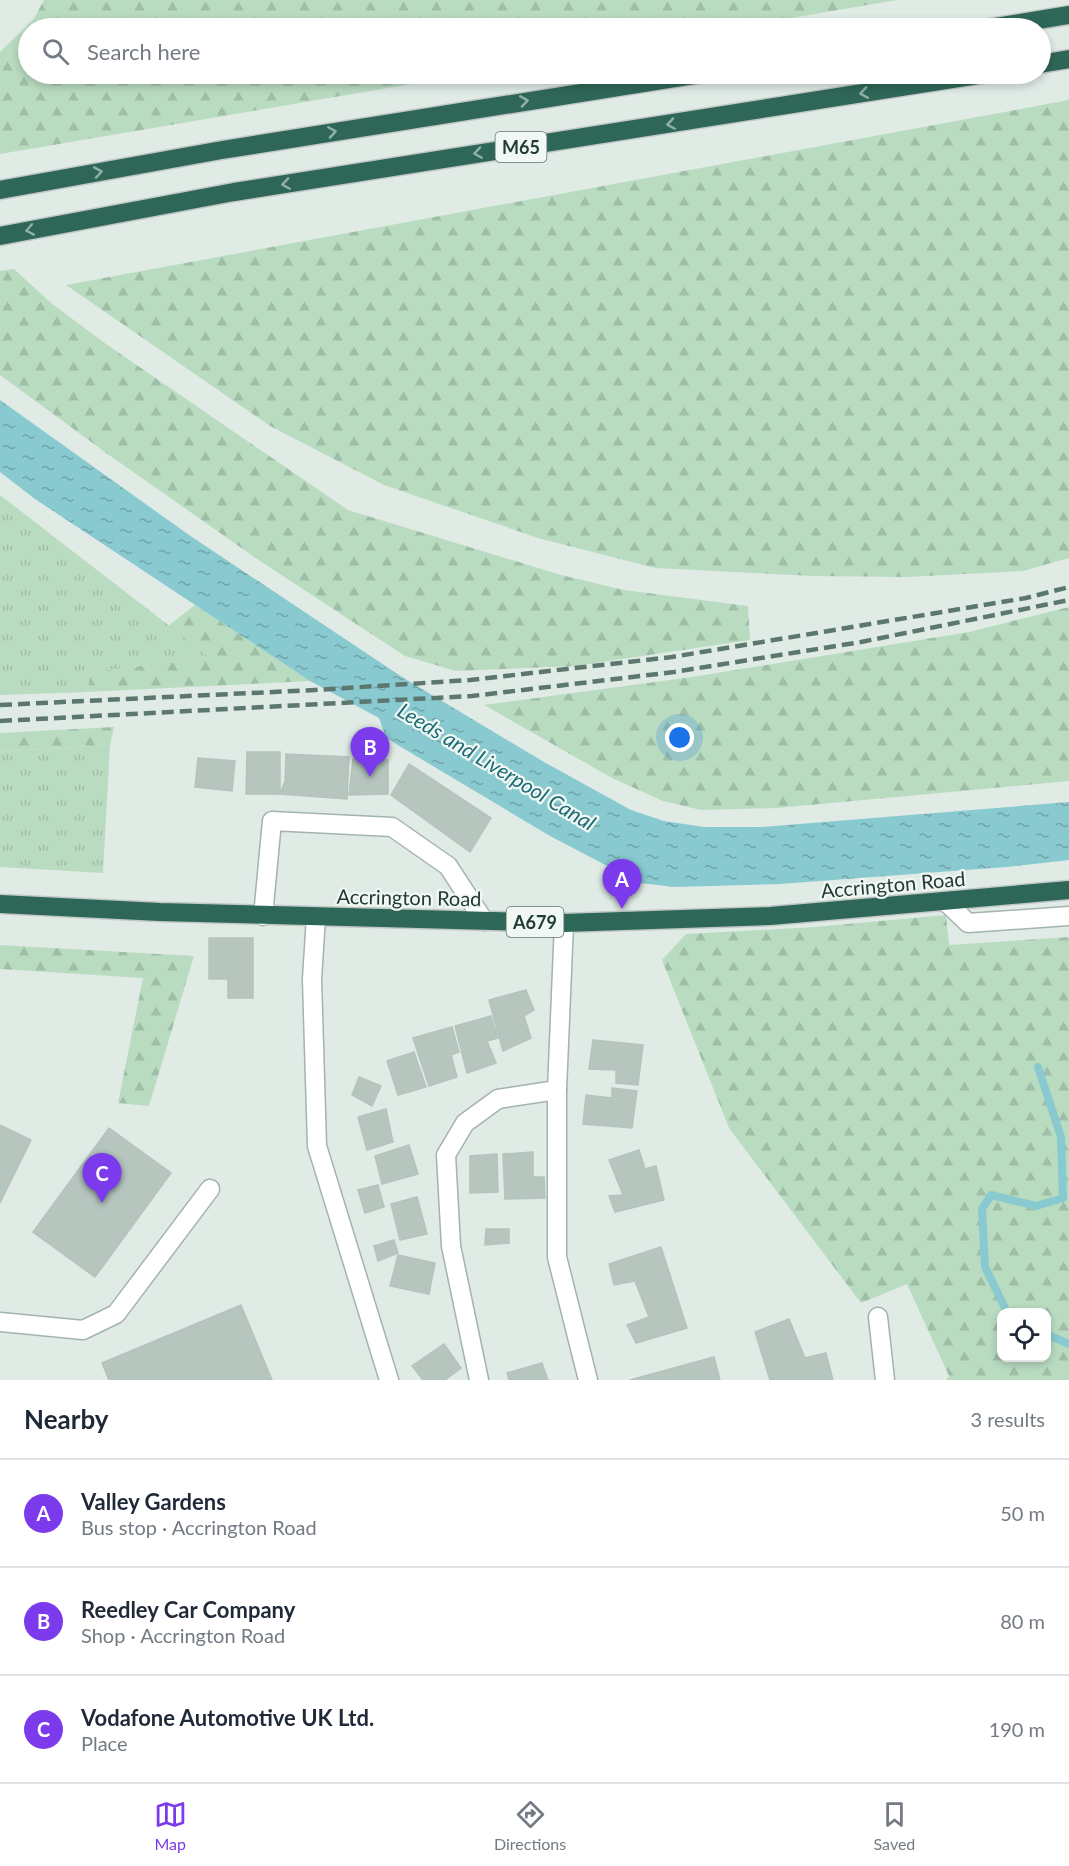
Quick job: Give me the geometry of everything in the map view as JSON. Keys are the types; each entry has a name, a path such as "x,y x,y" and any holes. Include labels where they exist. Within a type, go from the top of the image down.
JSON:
{"highway":[{"path":"1051,18 1069,15"},
{"path":"1051,62 1069,59"},
{"name":"M65","path":"0,190 291,138 636,84"},
{"name":"M65","path":"0,236 246,190 920,84"},
{"name":"Accrington Road","path":"0,904 263,916 564,922 770,916 1069,890"}],"street":[{"path":"263,916 272,821 392,827 448,866 484,921"},
{"path":"946,902 968,923 1069,916"},
{"path":"316,917 312,979 317,1146 389,1380"},
{"path":"564,922 557,1090 557,1257 588,1380"},
{"path":"479,1380 451,1246 446,1155 465,1123 498,1099 557,1090"},
{"path":"0,1322 83,1330 116,1314 210,1189"},
{"path":"878,1317 885,1380"}],"green space":[{"path":"44,0 897,0 791,18 34,18"},
{"path":"18,35 18,84 411,84 0,154 0,52"},
{"path":"1069,100 1069,558 1023,571 908,577 813,576 655,568 538,538 384,485 270,426 66,285"},
{"path":"14,269 51,303 106,344 348,510 561,575 624,590 748,606 750,640 575,666 456,671 405,656 260,561 0,375 0,271"},
{"path":"0,495 211,658 91,672 87,692 0,695"},
{"path":"195,605 310,681 87,692 91,672 210,658 168,626"},
{"path":"1069,607 1069,781 777,808 701,810 663,801 612,778 484,705 692,677 969,632"},
{"path":"114,727 110,745 0,752 0,733"},
{"path":"110,745 103,873 0,867 0,752"},
{"path":"946,915 949,945 1069,937 1069,1380 946,1380 949,1376 907,1284 861,1303 729,1128 662,960 686,934 815,927"},
{"path":"0,945 194,956 149,1106 118,1103 143,978 0,969"}],"water":[{"name":"Leeds and Liverpool Canal","path":"0,400 189,535 402,677 544,762 631,810 664,821 704,827 761,827 1069,802 1069,860 780,884 675,887 640,883 550,836 386,738 379,718 310,681 35,499 0,472"}],"building":[{"path":"247,752 280,752 280,794 246,794"},
{"path":"286,754 349,757 347,799 280,794 285,781"},
{"path":"198,758 235,761 232,791 195,787"},
{"path":"353,759 388,760 388,794 349,795"},
{"path":"409,764 491,818 470,852 391,795"},
{"path":"209,938 253,938 253,998 228,998 228,979 209,979"},
{"path":"526,990 534,1010 524,1016 531,1038 503,1051 489,1000"},
{"path":"491,1016 498,1038 487,1041 496,1063 467,1073 455,1026"},
{"path":"452,1027 459,1052 451,1055 457,1077 429,1086 413,1038"},
{"path":"593,1040 643,1045 638,1085 616,1083 616,1070 589,1069"},
{"path":"414,1052 426,1087 398,1095 387,1061"},
{"path":"359,1077 381,1086 372,1106 352,1095"},
{"path":"612,1088 637,1091 632,1128 583,1124 586,1095 612,1098"},
{"path":"386,1109 393,1142 367,1150 358,1117"},
{"path":"0,1125 31,1140 0,1203"},
{"path":"109,1128 171,1173 95,1277 33,1232"},
{"path":"409,1145 418,1174 382,1184 375,1156"},
{"path":"639,1150 645,1169 656,1166 664,1200 615,1212 609,1196 623,1195 609,1160"},
{"path":"533,1152 533,1177 544,1177 545,1198 505,1199 503,1154"},
{"path":"497,1154 498,1192 470,1193 470,1156"},
{"path":"378,1185 384,1207 365,1213 358,1190"},
{"path":"417,1197 427,1234 400,1240 391,1204"},
{"path":"486,1229 509,1229 509,1243 485,1245"},
{"path":"394,1240 398,1253 378,1261 374,1246"},
{"path":"661,1247 687,1328 636,1343 627,1325 649,1317 635,1281 614,1285 609,1264"},
{"path":"398,1255 435,1263 429,1294 390,1286"},
{"path":"241,1305 272,1380 109,1380 102,1363"},
{"path":"789,1319 805,1358 826,1353 833,1380 770,1380 755,1332"},
{"path":"444,1344 461,1368 445,1380 423,1380 412,1366"},
{"path":"714,1357 720,1380 630,1380"},
{"path":"542,1363 548,1380 509,1380 507,1373"}],"waterway":[{"path":"1005,1308 985,1267 982,1209 991,1195 1036,1206 1063,1198 1061,1137 1038,1067"},
{"path":"1051,1336 1069,1344"}],"railway":[{"path":"0,705 470,680 672,657 1026,598 1069,587"},
{"path":"0,721 472,696 674,672 861,642 1069,600"}],"place":[{"name":"Reedley Car Company","path":"370,777"},
{"name":"Valley Gardens","path":"622,909"},
{"name":"Vodafone Automotive UK Ltd.","path":"102,1203"}]}
